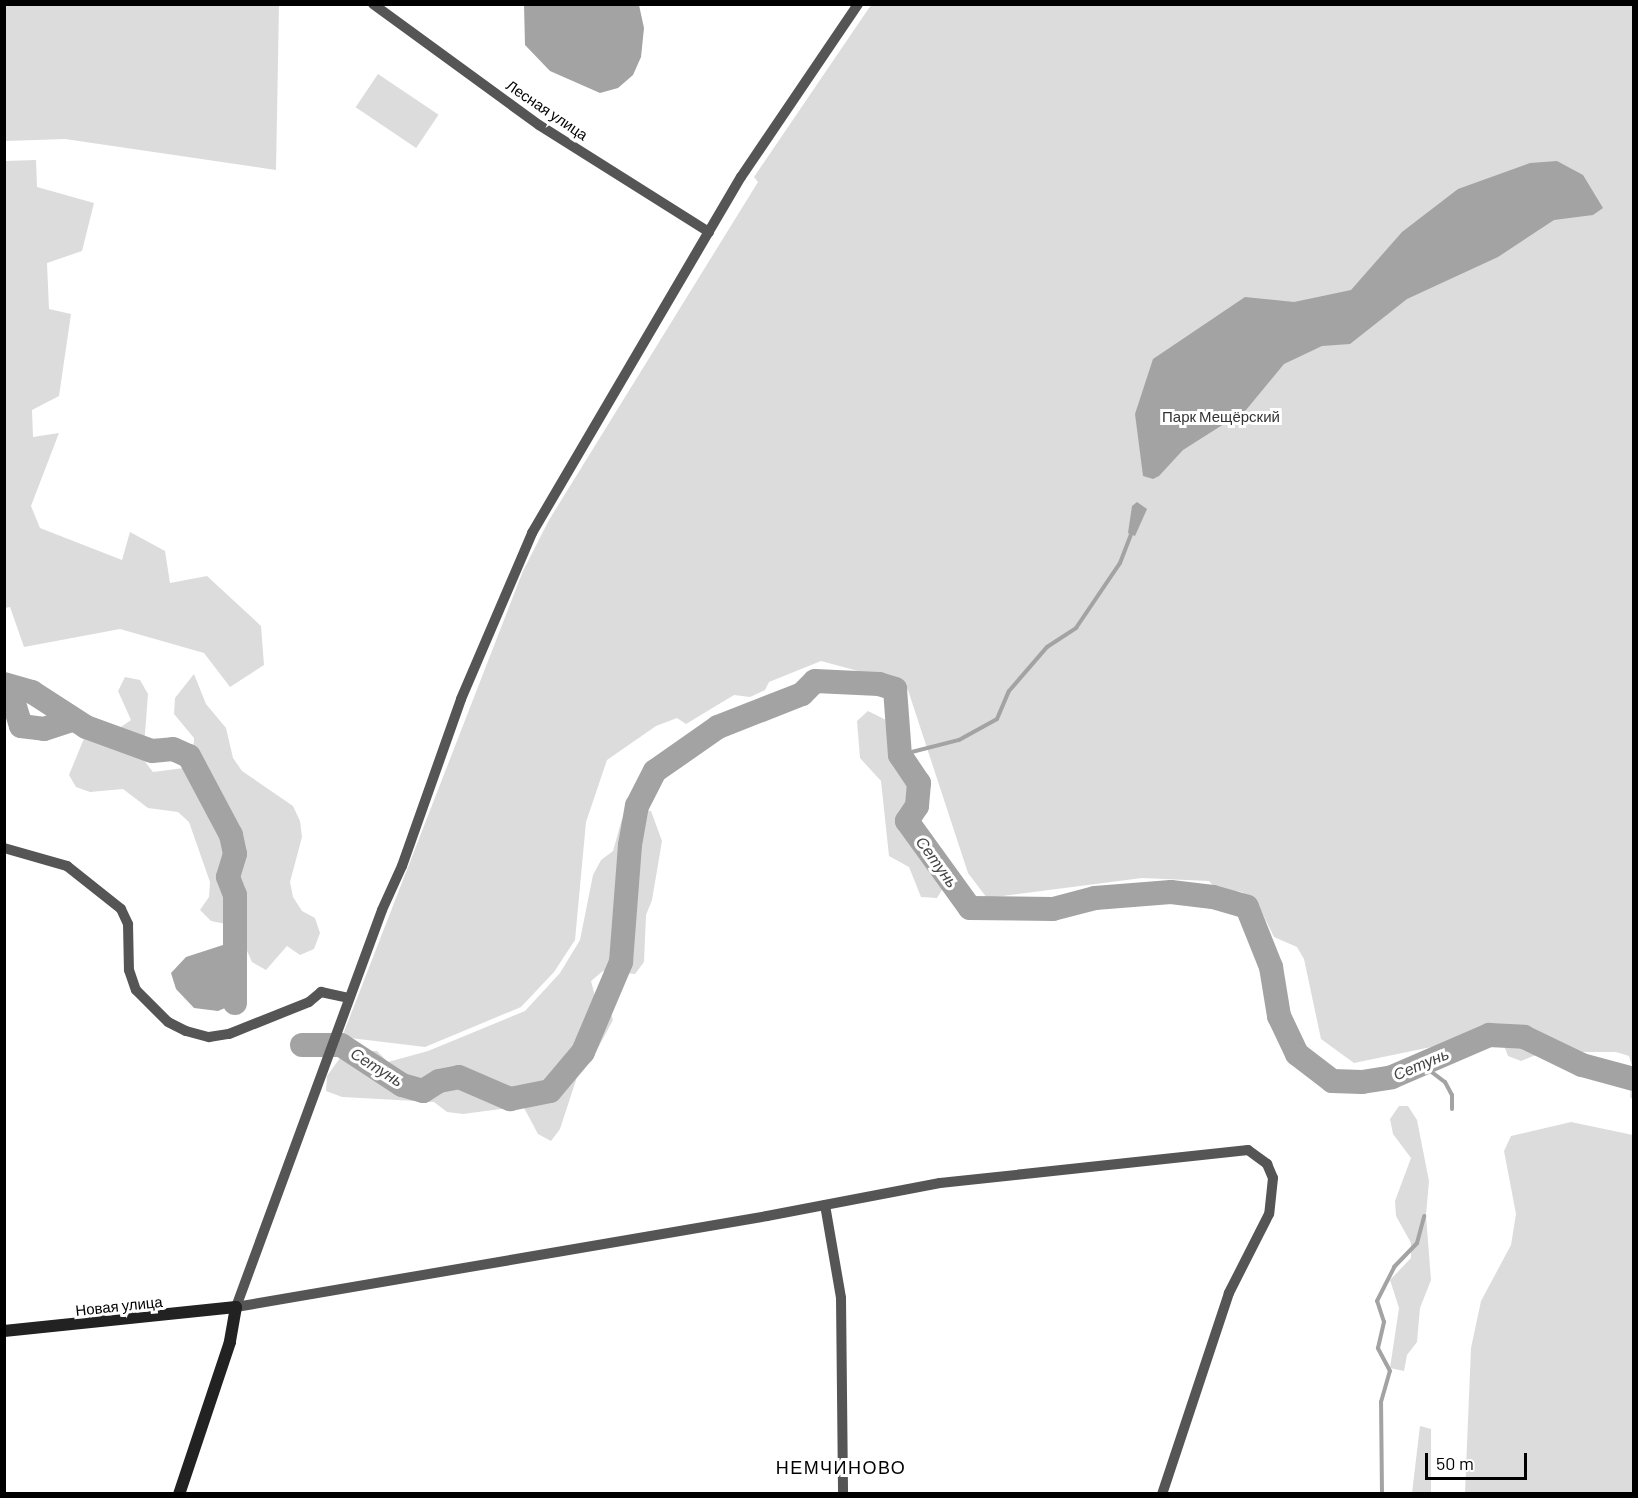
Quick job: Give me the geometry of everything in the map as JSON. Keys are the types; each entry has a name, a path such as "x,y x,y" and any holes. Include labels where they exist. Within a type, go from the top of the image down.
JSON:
{"street":[{"name":"Лесная улица","path":"374,4 539,125 709,232"},
{"path":"178,1494 230,1342 236,1307 339,1023 402,866 461,699 532,533 709,232 858,4"},
{"path":"4,848 67,866 121,909 128,924 129,970 136,990 154,1011 186,1031 209,1037 229,1034 309,1002 321,992 349,998"},
{"path":"236,1307 825,1205 939,1183 1220,1150 1248,1150 1258,1156 1273,1178 1269,1214 1229,1293 1162,1494"},
{"path":"825,1205 841,1298 843,1494"},
{"name":"Новая улица","path":"4,1331 236,1307"}],"green space":[{"path":"4,5 279,5 276,170 65,139 5,141"},
{"name":"Парк Мещёрский","path":"871,5 1633,5 1633,1069 1629,1056 1616,1052 1573,1052 1561,1045 1521,1061 1508,1056 1499,1033 1354,1063 1321,1039 1304,959 1297,947 1274,937 1256,900 1242,892 1215,888 1209,881 1142,878 987,898 968,873 906,684 821,661 769,682 765,690 750,697 734,695 686,724 677,718 656,726 607,760 586,822 575,940 554,972 521,1007 425,1047 342,1037 523,571 549,520 758,182 754,177"},
{"path":"378,74 439,115 416,148 356,107"},
{"path":"36,160 37,187 94,203 82,251 47,263 49,309 71,314 59,396 32,410 33,437 59,433 31,506 40,528 122,560 130,532 165,551 170,583 207,576 261,626 264,665 230,687 204,653 120,629 24,647 10,607 5,608 5,161"},
{"path":"194,674 206,704 226,728 233,758 242,771 293,806 300,821 302,837 290,882 293,897 302,911 315,918 320,933 314,949 300,955 287,946 266,970 252,962 239,933 226,924 211,921 200,910 209,897 210,882 189,822 178,812 148,808 123,789 90,792 76,787 69,775 87,731 118,729 131,720 118,691 125,677 140,680 148,694 143,759 153,772 184,768 193,754 194,738 174,714 175,698"},
{"path":"868,711 894,724 908,790 902,822 946,883 937,898 921,897 909,867 889,856 881,781 860,758 857,721"},
{"path":"634,809 651,811 662,841 652,900 646,915 644,962 635,974 603,971 591,981 595,996 608,1005 613,1020 598,1048 579,1071 560,1129 551,1141 538,1134 523,1106 463,1114 447,1112 434,1102 342,1097 326,1091 327,1076 345,1051 377,1051 388,1062 428,1051 525,1011 560,973 580,940 593,875 601,860 613,851 622,819"},
{"path":"1633,1069 1633,1100 1630,1097"},
{"path":"1399,1106 1408,1106 1417,1120 1429,1181 1426,1215 1431,1280 1420,1308 1417,1342 1407,1355 1404,1371 1390,1368 1399,1308 1390,1280 1411,1258 1411,1243 1396,1216 1395,1201 1411,1158 1393,1134 1390,1119"},
{"path":"1571,1122 1633,1135 1633,1493 1465,1493 1471,1348 1481,1301 1511,1245 1516,1214 1504,1151 1511,1136"},
{"path":"1420,1426 1431,1429 1431,1493 1412,1493"}],"shaded area":[{"path":"524,5 639,5 644,28 641,57 633,75 618,88 600,93 550,71 525,45"},
{"path":"1557,161 1583,175 1603,208 1593,215 1554,220 1498,257 1407,299 1350,344 1322,346 1284,364 1246,410 1183,450 1159,476 1153,479 1143,476 1135,414 1153,359 1245,297 1294,302 1351,290 1402,232 1458,189 1530,163"},
{"path":"1137,502 1147,509 1135,536 1128,533 1132,506"},
{"path":"223,945 235,947 246,960 246,990 232,1005 218,1011 194,1008 176,989 171,973 186,957"}],"waterway":[{"path":"900,755 959,740 997,719 1009,691 1047,647 1076,628 1120,563 1132,532"},
{"name":"Сетунь","path":"302,1045 341,1045 402,1085 423,1091 439,1081 459,1077 510,1099 550,1091 583,1052 621,962 630,845 637,806 655,771 718,727 802,694 815,681 879,684 895,689 900,755 919,783 917,806 907,821 970,908 1053,909 1095,898 1171,892 1213,897 1247,907 1271,967 1279,1016 1297,1054 1332,1081 1362,1082 1392,1077 1489,1035 1524,1037 1582,1065 1634,1079"},
{"name":"Сетунь","path":"4,684 32,692 86,727 152,751 173,749 189,756 231,835 235,854 228,877 235,895 235,1003"},
{"path":"16,689 13,700 21,726 44,729 71,720"},
{"path":"1421,1064 1445,1082 1452,1095 1452,1109"},
{"path":"1382,1494 1381,1402 1390,1371 1378,1348 1384,1322 1377,1301 1394,1267 1417,1243 1424,1216"}],"district":[{"name":"НЕМЧИНОВО","path":"841,1467"}]}
